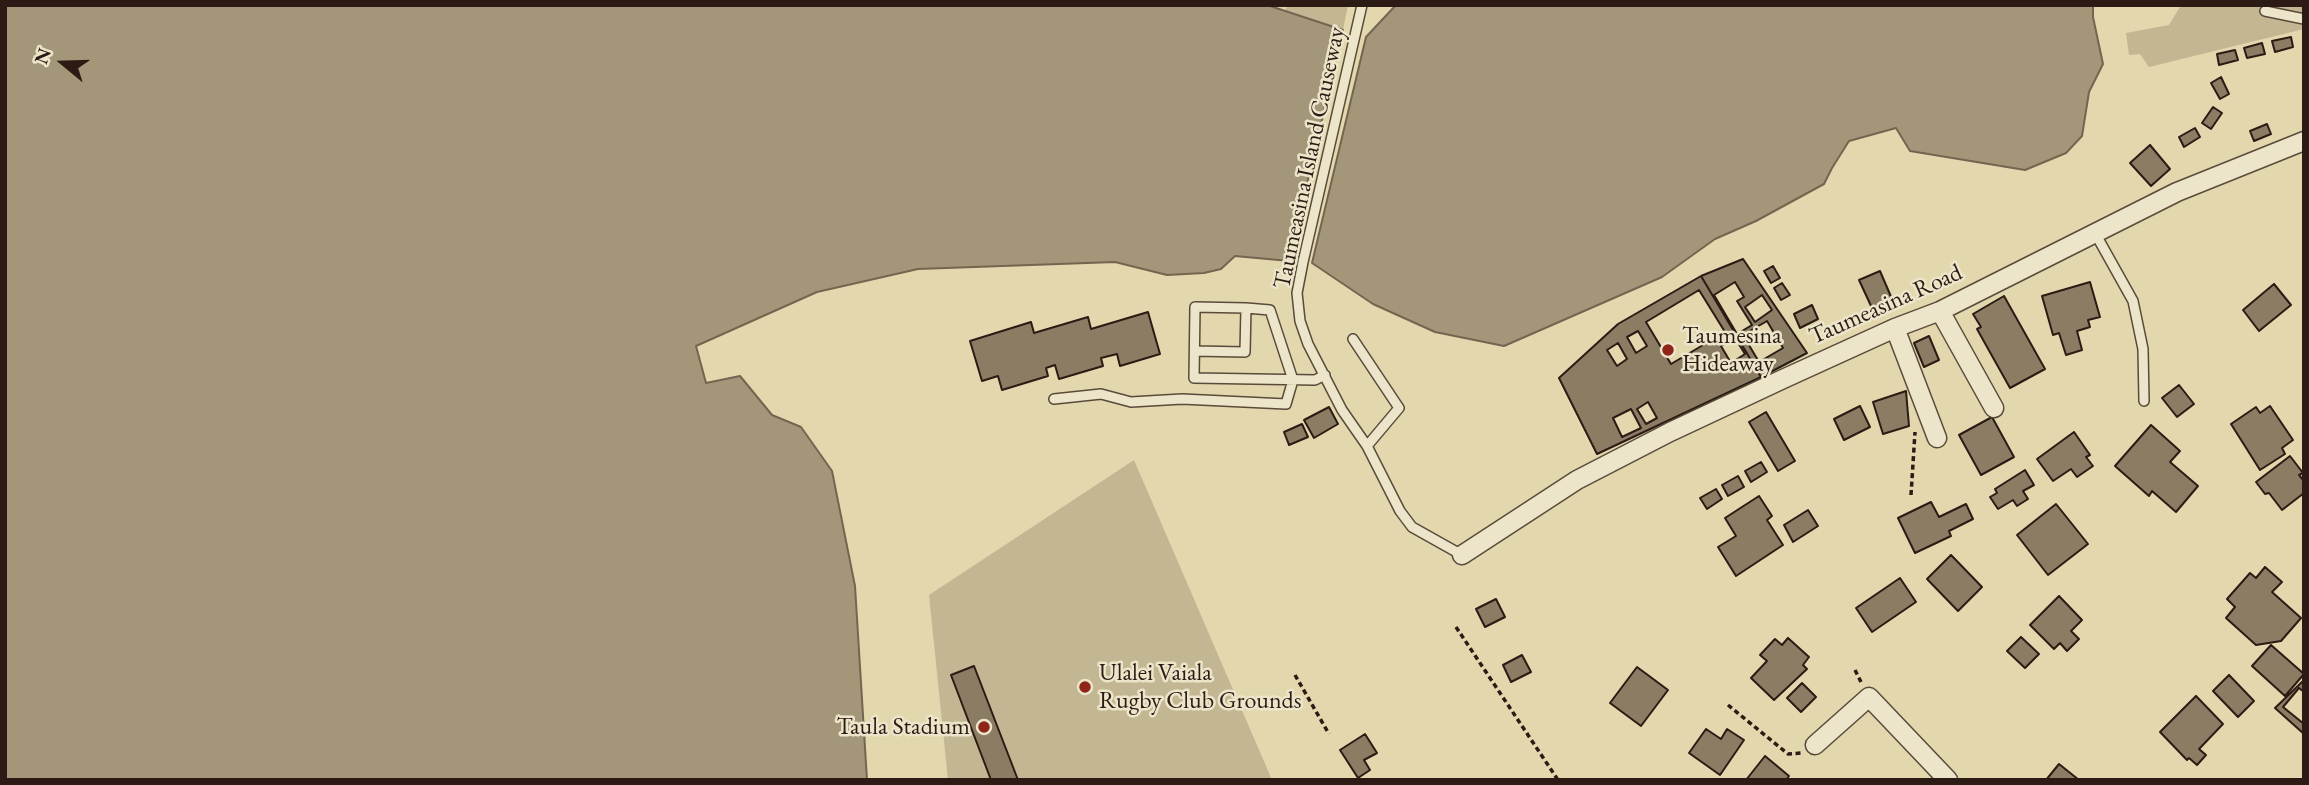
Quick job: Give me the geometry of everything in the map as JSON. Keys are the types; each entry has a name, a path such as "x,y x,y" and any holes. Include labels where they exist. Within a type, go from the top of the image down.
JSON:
{"street":[{"name":"Taumeasina Road","path":"1462,555 1577,480 1670,432 1895,328 1940,310 2177,192 2304,141"},
{"path":"1940,310 1994,408"},
{"path":"1895,328 1937,438"},
{"path":"1815,745 1869,697 1948,780"}],"lane":[{"name":"Taumeasina Island Causeway","path":"1362,5 1297,293 1300,321 1308,344 1342,411 1367,446 1400,511 1412,527 1462,555"},
{"path":"2265,11 2304,19"},
{"path":"2095,233 2133,301 2143,349 2144,401"},
{"path":"1054,399 1101,394 1131,402 1182,399 1286,404 1293,380 1270,310 1195,307 1194,378 1293,380 1315,380 1325,374"},
{"path":"1195,351 1245,352 1246,307"},
{"path":"1353,339 1399,408 1367,446"}],"path":[{"path":"1911,495 1916,420"},
{"path":"1456,627 1558,780"},
{"path":"1295,676 1329,734"},
{"path":"1728,705 1788,754 1802,753 1815,745"}],"shaded area":[{"path":"5,5 1267,5 1343,30 1289,261 1235,256 1221,269 1167,275 1115,262 918,269 817,292 696,346 706,383 740,376 772,415 801,427 832,471 855,586 867,780 5,780"},
{"path":"1288,5 1348,5 1343,30 1285,11"},
{"path":"1396,5 2093,5 2103,64 2089,92 2082,136 2066,153 2025,170 1910,151 1896,128 1849,141 1824,184 1756,221 1715,239 1662,277 1504,346 1435,332 1373,304 1312,263 1366,37"},
{"path":"2181,5 2304,5 2304,29 2149,67 2140,54 2129,55 2126,33 2169,25"},
{"name":"Ulalei Vaiala Rugby Club Grounds","path":"1134,460 1272,780 948,780 929,595"}],"building":[{"path":"2291,37 2293,47 2275,52 2272,41"},
{"path":"2262,43 2265,54 2247,58 2244,48"},
{"path":"2235,50 2238,60 2219,65 2217,54"},
{"path":"2221,77 2229,94 2220,99 2211,83"},
{"path":"2213,107 2222,113 2211,129 2202,123"},
{"path":"2267,124 2271,134 2254,141 2250,131"},
{"path":"2195,128 2200,137 2184,147 2179,137"},
{"path":"2150,145 2170,169 2151,186 2130,163"},
{"path":"1743,259 1807,353 1761,377 1701,276"},
{"path":"1773,266 1780,278 1771,283 1764,271"},
{"path":"1880,271 1892,299 1872,308 1859,280"},
{"name":"Taumesina Hideaway","path":"1701,276 1761,377 1597,454 1559,378 1618,324"},
{"path":"1735,282 1744,297 1737,301 1752,325 1737,334 1714,295"},
{"path":"2090,282 2100,317 2088,320 2090,327 2077,331 2082,350 2066,355 2059,333 2053,335 2042,296"},
{"path":"1782,283 1790,295 1781,300 1774,288"},
{"path":"2274,284 2291,305 2259,331 2243,310"},
{"path":"1699,290 1725,332 1671,364 1646,322"},
{"path":"1762,295 1772,310 1755,322 1745,307"},
{"path":"2004,296 2045,369 2010,388 1977,329 1981,327 1973,314"},
{"path":"1812,305 1818,319 1800,328 1794,314"},
{"path":"1148,312 1160,354 1120,366 1117,354 1101,358 1103,366 1059,379 1055,365 1046,368 1048,376 1002,390 998,376 982,381 970,341 1031,322 1034,333 1088,317 1091,329"},
{"path":"1767,321 1783,348 1759,362 1743,335"},
{"path":"1638,331 1647,346 1636,353 1627,337"},
{"path":"1929,336 1939,360 1924,367 1914,343"},
{"path":"1735,338 1745,354 1731,363 1721,346"},
{"path":"1618,343 1627,359 1617,366 1607,350"},
{"path":"2179,385 2194,404 2177,417 2162,398"},
{"path":"1906,391 1909,426 1883,434 1873,402"},
{"path":"1648,402 1657,418 1646,424 1637,409"},
{"path":"1860,406 1870,427 1844,440 1834,419"},
{"path":"2270,406 2293,440 2282,448 2285,454 2260,470 2231,424 2256,407 2260,413"},
{"path":"1329,407 1338,424 1314,438 1304,420"},
{"path":"1631,409 1641,428 1622,437 1613,418"},
{"path":"1766,412 1795,461 1778,471 1749,422"},
{"path":"1992,417 2014,457 1981,475 1959,435"},
{"path":"1302,424 1308,437 1289,445 1284,432"},
{"path":"2151,425 2180,451 2170,462 2198,486 2176,512 2152,491 2149,496 2115,466"},
{"path":"2074,432 2090,455 2086,457 2093,466 2077,477 2071,469 2053,481 2037,459"},
{"path":"2290,456 2303,473 2299,475 2304,481 2304,493 2282,510 2256,482"},
{"path":"1761,462 1767,472 1751,482 1745,471"},
{"path":"2025,470 2034,485 2023,491 2028,499 2017,506 2013,500 1998,509 1990,497 1997,493 1995,489"},
{"path":"1738,476 1744,487 1728,496 1722,485"},
{"path":"1716,489 1722,499 1707,509 1700,498"},
{"path":"1759,496 1772,516 1767,520 1783,545 1736,576 1718,547 1736,536 1725,518"},
{"path":"1931,502 1939,517 1966,504 1973,519 1949,531 1951,536 1915,553 1898,518"},
{"path":"2056,504 2088,544 2048,575 2017,535"},
{"path":"1808,510 1818,526 1793,542 1784,525"},
{"path":"1951,555 1982,587 1958,611 1927,579"},
{"path":"2265,567 2282,582 2272,592 2301,618 2281,641 2256,645 2226,618 2235,607 2227,599 2250,573 2256,578"},
{"path":"1900,578 1916,602 1872,632 1856,608"},
{"path":"2059,596 2082,620 2071,631 2079,639 2067,651 2060,643 2054,649 2030,625"},
{"path":"1496,599 1505,617 1485,627 1476,609"},
{"path":"2021,637 2039,654 2025,668 2007,651"},
{"path":"1788,638 1809,657 1803,665 1807,669 1774,700 1751,678 1767,661 1760,655 1775,639 1782,645"},
{"path":"2271,645 2304,674 2285,696 2252,666"},
{"path":"1522,655 1531,672 1511,682 1503,665"},
{"name":"Taula Stadium","path":"974,666 1018,780 991,780 951,675"},
{"path":"1637,667 1668,690 1641,726 1610,703"},
{"path":"2229,675 2254,701 2238,717 2213,691"},
{"path":"2304,680 2304,734 2275,708"},
{"path":"1802,683 1816,697 1801,712 1787,698"},
{"path":"2299,688 2304,692 2304,724 2283,707"},
{"path":"2196,696 2223,724 2199,749 2206,755 2197,765 2189,758 2187,760 2160,732"},
{"path":"1706,729 1721,739 1727,729 1744,740 1720,775 1689,753"},
{"path":"1365,734 1377,753 1364,760 1370,770 1358,778 1340,750"},
{"path":"1765,756 1789,776 1786,780 1746,780"},
{"path":"2059,764 2079,780 2046,780"}],"place":[{"name":"Taumesina Hideaway","path":"1668,350"},
{"name":"Ulalei Vaiala Rugby Club Grounds","path":"1085,687"},
{"name":"Taula Stadium","path":"984,727"}]}
